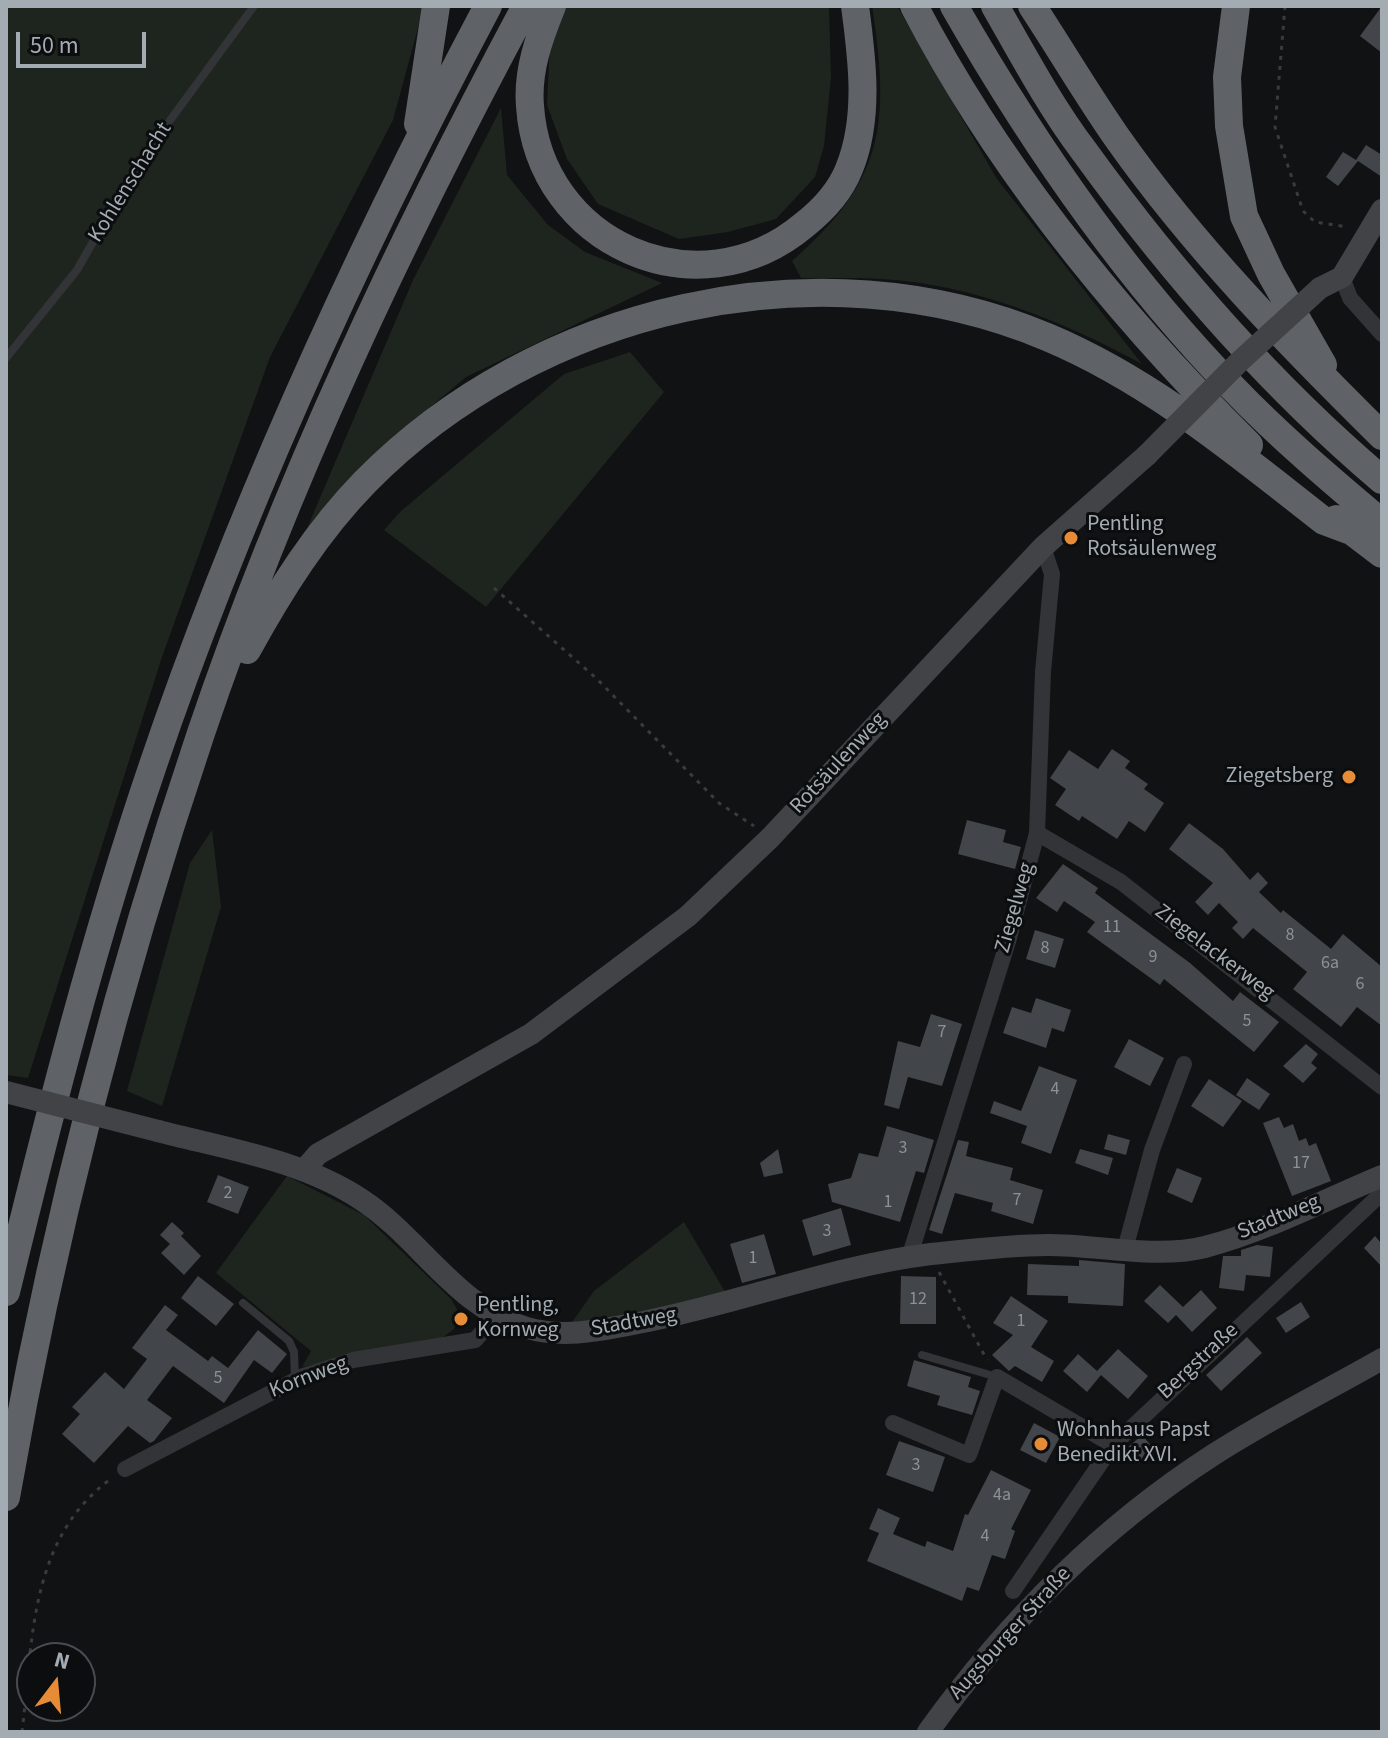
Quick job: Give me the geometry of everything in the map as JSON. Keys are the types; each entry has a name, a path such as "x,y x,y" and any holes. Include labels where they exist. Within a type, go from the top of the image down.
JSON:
{"highway":[{"path":"415,144 436,6"},
{"path":"6,1292 52,1105 153,766 225,572 293,405 415,144 488,6"},
{"path":"6,1497 32,1355 81,1137 147,901 202,730 280,527 386,283 456,137 526,6"},
{"path":"552,6 536,45 529,107 538,145 570,208 603,238 638,256 674,264 713,265 752,256 783,243 832,199 850,168 860,120 863,72 855,6"},
{"path":"914,6 947,69 1100,284 1200,397 1271,467 1382,554"},
{"path":"954,6 1008,100 1107,240 1233,388 1382,523"},
{"path":"995,6 1083,151 1207,305 1340,445 1382,480"},
{"path":"1032,6 1119,140 1229,278 1382,436"},
{"path":"1236,6 1227,77 1229,126 1244,216 1271,274 1342,396"},
{"path":"202,730 300,563 365,482 428,426 519,368 581,337 658,314 729,300 807,292 883,296 957,308 1047,337 1103,364 1170,404 1324,521 1348,530"}],"street":[{"path":"1382,210 1364,235 1342,277 1350,298 1382,334"},
{"name":"Rotsäulenweg","path":"304,1170 318,1154 531,1034 688,916 770,838 1043,547 1147,455 1239,362 1320,288 1342,277"},
{"name":"Ziegelweg","path":"919,1256 1037,833 1043,672 1052,574 1043,547"},
{"name":"Ziegelackerweg","path":"1037,833 1121,882 1382,1087"},
{"path":"1125,1249 1152,1150 1184,1064"},
{"name":"Stadtweg","path":"6,1092 304,1170 363,1201 398,1229 457,1287 498,1315 525,1327 558,1334 593,1331 691,1313 919,1256 1047,1245 1125,1249 1203,1247 1382,1176"},
{"name":"Bergstraße","path":"1013,1591 1113,1445 1382,1193"},
{"name":"Kornweg","path":"125,1469 295,1380 353,1360 475,1340 498,1315"},
{"name":"Augsburger Straße","path":"928,1732 965,1680 1042,1592 1106,1534 1213,1455 1382,1359"},
{"path":"893,1423 969,1455 997,1377 1113,1445"}],"lane":[{"name":"Kohlenschacht","path":"6,358 77,270 135,168 254,6"},
{"path":"243,1303 289,1341 294,1352 295,1380"},
{"path":"922,1355 997,1377"}],"path":[{"path":"1285,6 1275,127 1286,162 1303,211 1315,222 1345,225 1364,235"},
{"path":"494,588 597,679 719,803 770,838"},
{"path":"919,1256 997,1377"},
{"path":"22,1732 37,1602 44,1568 70,1520 94,1491 125,1469"}],"shaded area":[{"path":"6,6 424,6 393,120 270,357 162,657 28,1078 6,1075"},
{"path":"567,6 829,6 831,77 824,146 815,177 776,219 728,232 679,239 598,204 567,159 547,105 550,42"},
{"path":"872,6 897,6 997,179 1142,364 1081,333 1016,307 949,288 871,278 801,278 792,261 823,232 846,203 863,176 874,147 880,84"},
{"path":"501,108 507,175 548,225 585,252 662,283 466,377 370,458 305,533 413,280"},
{"path":"630,352 664,392 486,607 384,530 401,511 564,374"},
{"path":"212,830 221,907 162,1106 127,1091 190,863"},
{"path":"287,1176 364,1215 451,1299 459,1313 454,1329 441,1339 302,1367 311,1351 216,1273"},
{"path":"684,1222 727,1295 570,1325 594,1291"}],"building":[{"path":"1382,6 1382,53 1360,36"},
{"path":"1366,145 1382,155 1382,177 1358,161 1338,186 1326,177 1343,152 1356,160"},
{"path":"1112,749 1130,761 1125,768 1148,784 1144,789 1164,803 1145,832 1129,821 1117,839 1082,816 1079,821 1055,805 1066,789 1050,778 1069,750 1098,769"},
{"path":"967,820 1006,830 1003,842 1021,847 1015,869 958,854"},
{"path":"1189,823 1223,849 1250,880 1258,872 1268,883 1259,892 1281,913 1283,910 1331,949 1343,934 1382,967 1382,1026 1357,1007 1341,1027 1293,989 1307,972 1253,928 1243,939 1232,928 1238,922 1219,903 1208,915 1195,902 1213,883 1169,849"},
{"path":"1063,864 1098,888 1095,893 1190,963 1233,1001 1240,992 1279,1022 1254,1052 1164,979 1160,985 1087,932 1095,922 1064,901 1057,912 1036,898"},
{"path":"1035,930 1064,939 1055,968 1026,959"},
{"path":"1036,998 1071,1010 1064,1032 1052,1028 1046,1048 1003,1033 1012,1007 1031,1013"},
{"path":"931,1014 962,1024 942,1086 908,1077 899,1109 884,1105 898,1041 920,1047"},
{"path":"1129,1039 1164,1058 1150,1086 1114,1067"},
{"path":"1306,1044 1318,1054 1311,1063 1317,1068 1303,1083 1283,1066"},
{"path":"1039,1066 1077,1080 1051,1154 1021,1143 1027,1126 990,1113 994,1101 1021,1111"},
{"path":"1247,1078 1270,1094 1259,1110 1236,1095"},
{"path":"1209,1079 1242,1101 1223,1127 1191,1106"},
{"path":"1279,1117 1284,1128 1293,1124 1299,1141 1306,1138 1309,1146 1316,1143 1331,1181 1292,1196 1263,1123"},
{"path":"887,1126 934,1140 924,1173 916,1171 900,1222 832,1202 828,1184 851,1178 859,1153 878,1157"},
{"path":"1108,1134 1130,1140 1126,1155 1104,1149"},
{"path":"958,1140 969,1142 966,1156 1013,1168 1010,1180 1043,1190 1033,1224 991,1211 993,1203 955,1193 942,1234 929,1230"},
{"path":"778,1149 783,1173 764,1177 760,1163"},
{"path":"1080,1149 1113,1158 1108,1175 1075,1163"},
{"path":"1177,1168 1202,1178 1192,1203 1167,1192"},
{"path":"218,1175 249,1187 238,1214 207,1202"},
{"path":"841,1208 851,1245 813,1256 802,1220"},
{"path":"172,1222 201,1256 184,1275 161,1253 170,1244 160,1235"},
{"path":"764,1234 776,1274 742,1283 730,1244"},
{"path":"1375,1236 1382,1244 1382,1267 1364,1248"},
{"path":"1257,1245 1273,1247 1270,1277 1246,1275 1244,1291 1219,1288 1223,1256 1241,1256 1241,1250"},
{"path":"1079,1260 1125,1264 1123,1306 1068,1303 1068,1296 1027,1295 1028,1264 1079,1266"},
{"path":"198,1276 234,1304 216,1326 181,1298"},
{"path":"901,1276 936,1277 936,1324 900,1324"},
{"path":"1160,1285 1183,1307 1201,1290 1217,1308 1192,1332 1176,1315 1168,1323 1144,1301"},
{"path":"1011,1296 1048,1321 1031,1347 1054,1361 1042,1382 1015,1366 1009,1371 992,1355 1013,1335 993,1323"},
{"path":"1301,1302 1310,1317 1286,1333 1276,1318"},
{"path":"165,1305 178,1315 166,1330 208,1361 212,1356 228,1368 258,1330 287,1354 272,1373 254,1360 224,1403 173,1366 147,1400 172,1418 154,1441 150,1443 128,1426 94,1463 62,1434 80,1414 72,1407 105,1372 124,1389 147,1359 132,1348"},
{"path":"1247,1337 1262,1353 1221,1391 1206,1375"},
{"path":"1118,1349 1148,1376 1128,1399 1101,1375 1087,1392 1063,1371 1078,1354 1097,1371"},
{"path":"914,1360 971,1377 968,1387 980,1391 972,1415 937,1405 940,1396 907,1386"},
{"path":"1034,1423 1060,1437 1046,1463 1020,1450"},
{"path":"1142,1435 1155,1450 1139,1464 1126,1449"},
{"path":"899,1441 945,1457 933,1492 886,1475"},
{"path":"991,1470 1031,1490 1011,1529 1015,1531 1005,1559 992,1555 979,1591 967,1587 962,1601 867,1561 879,1533 869,1529 878,1508 900,1518 893,1534 925,1547 927,1541 953,1551 965,1514 968,1515"}],"place":[{"name":"Pentling Rotsäulenweg","path":"1071,538"},
{"name":"Ziegetsberg","path":"1349,777"},
{"name":"Pentling, Kornweg","path":"461,1319"},
{"name":"Wohnhaus Papst Benedikt XVI.","path":"1041,1444"}]}
